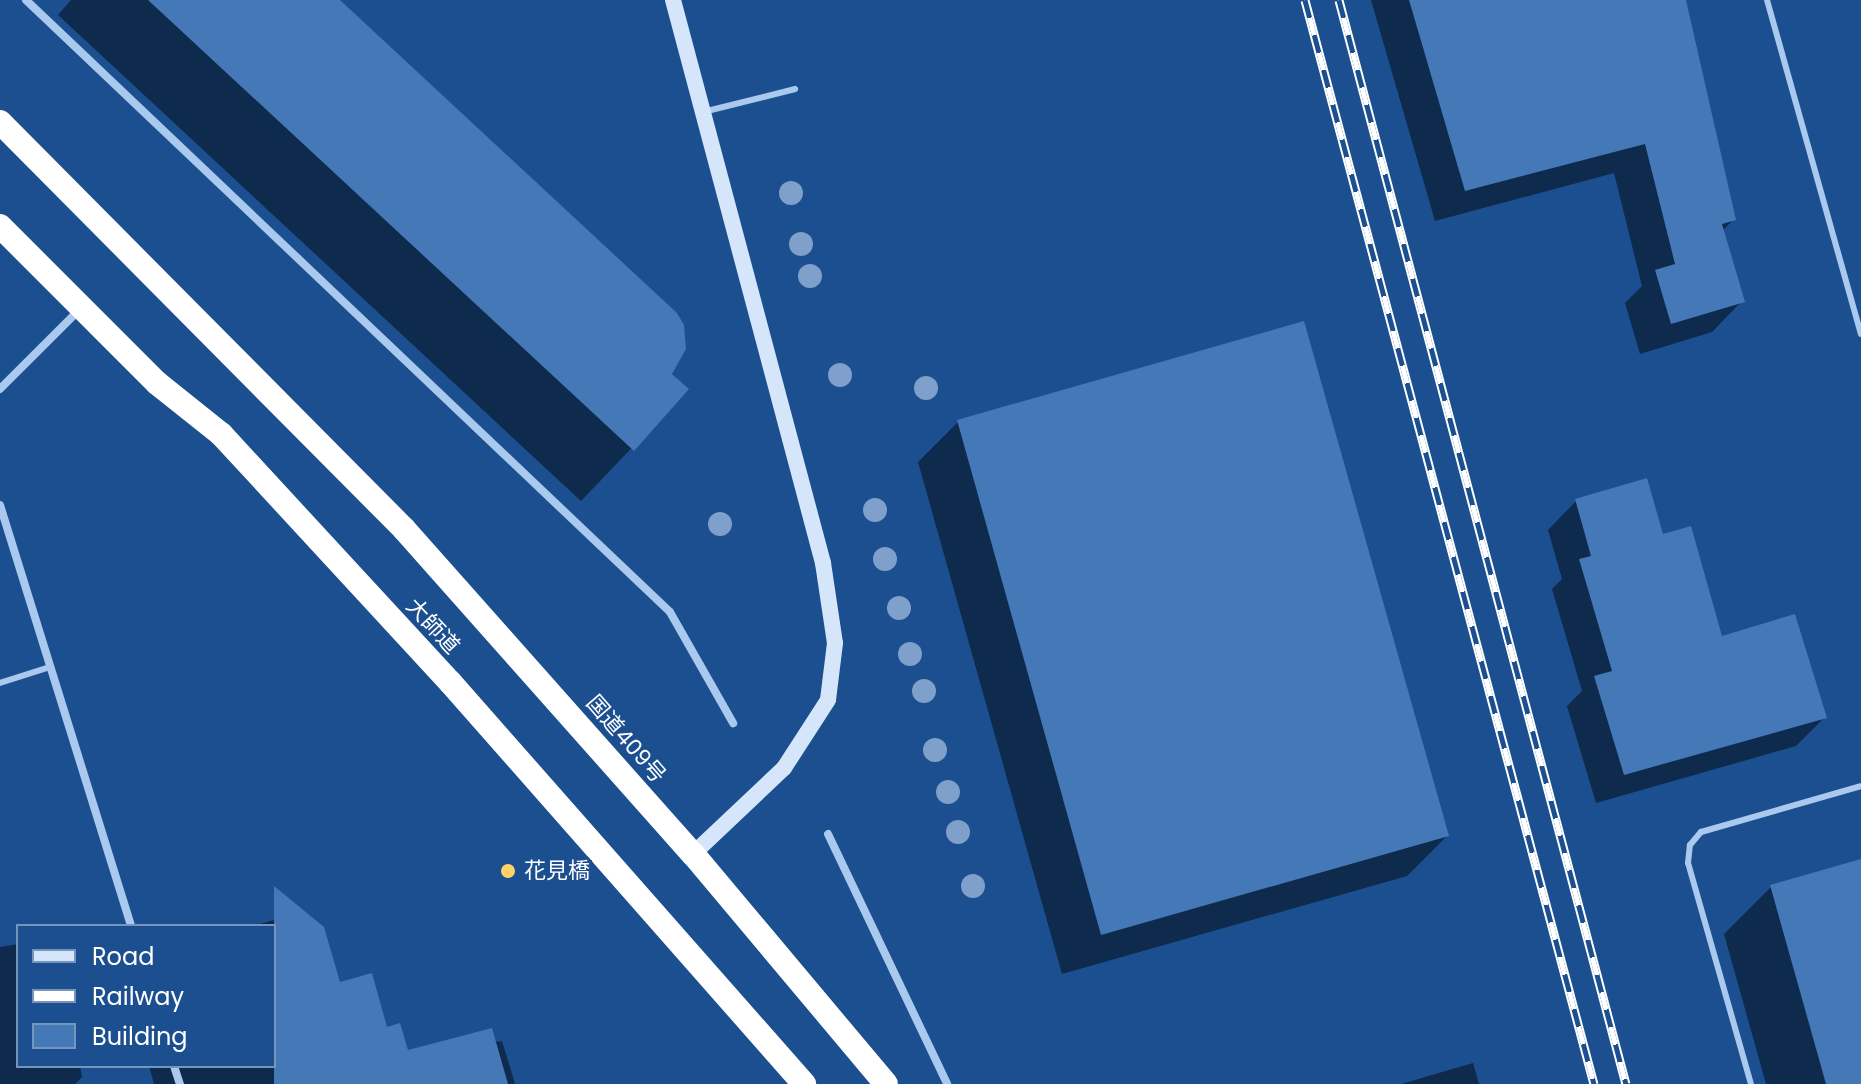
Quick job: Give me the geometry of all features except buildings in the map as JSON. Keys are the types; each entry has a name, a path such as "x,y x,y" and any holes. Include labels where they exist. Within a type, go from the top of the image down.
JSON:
{"highway":[{"name":"大師道","path":"0,122 404,529 521,659"},
{"name":"大師道","path":"0,226 84,305 157,383 242,457 471,706 804,1084"},
{"name":"国道409号","path":"521,659 693,854"},
{"path":"693,854 886,1084"}],"street":[{"path":"26,0 670,612 733,723"},
{"path":"673,0 823,563 835,643 828,700 784,768 693,854"},
{"path":"0,389 84,305"},
{"path":"0,505 130,924"},
{"path":"828,834 947,1084"}],"lane":[{"path":"1767,0 1861,334"},
{"path":"703,112 795,89"},
{"path":"0,683 50,667"},
{"path":"1751,1084 1688,863 1690,845 1701,832 1861,786"}],"railway":[{"path":"1305,0 1594,1084"},
{"path":"1339,0 1626,1084"}],"place":[{"name":"花見橋","path":"508,871"}]}
